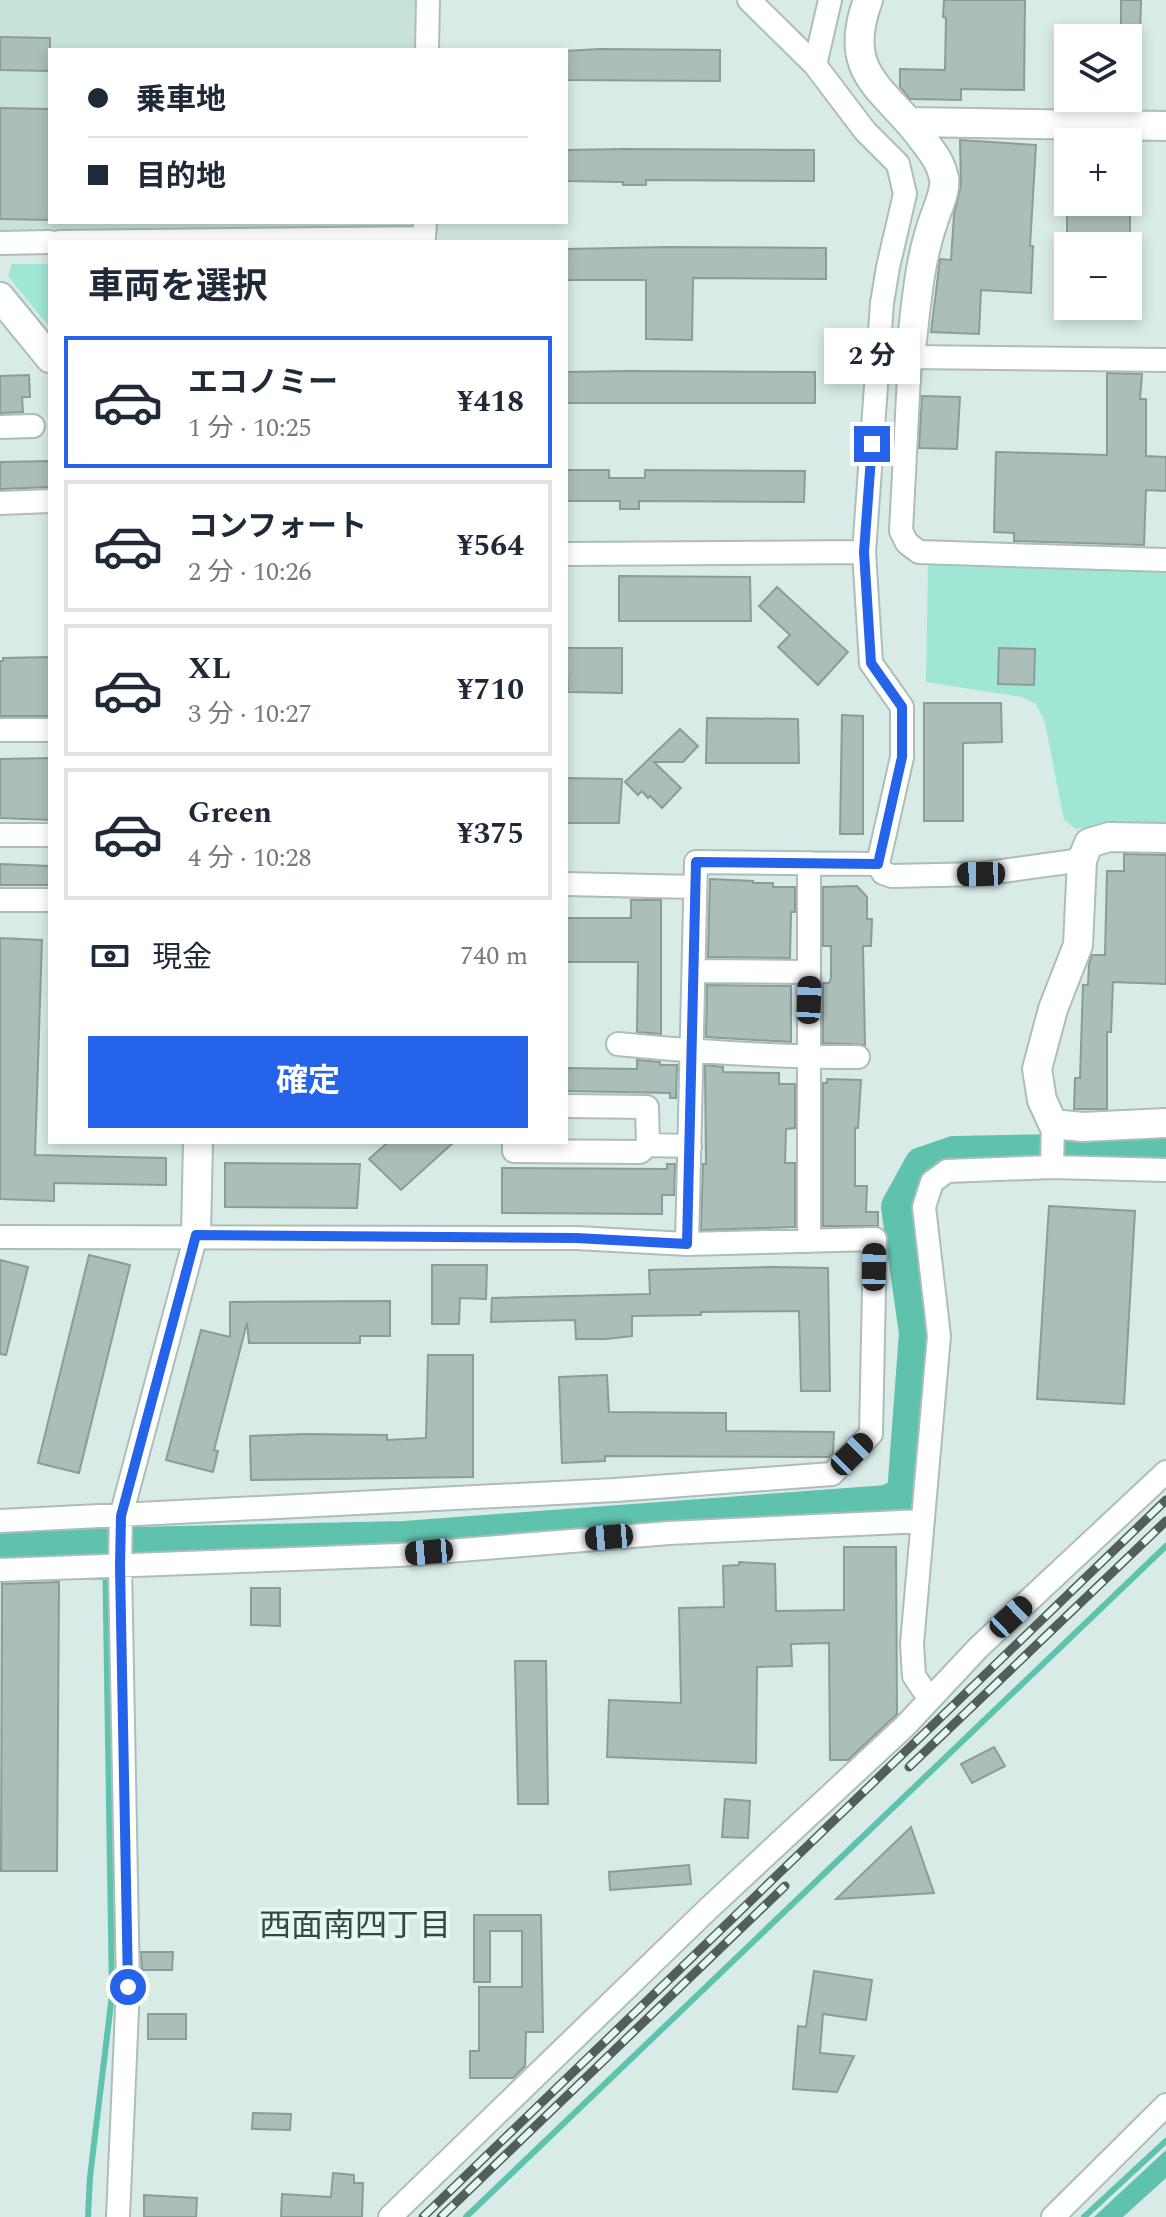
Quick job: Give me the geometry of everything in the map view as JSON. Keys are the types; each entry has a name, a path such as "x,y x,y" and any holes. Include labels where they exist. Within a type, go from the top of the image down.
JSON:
{"street":[{"path":"427,48 428,0"},
{"path":"749,0 815,65 865,131 898,164 905,194 882,303 864,552 871,663 902,707 902,757 878,864 883,873 892,876 981,874 1082,860"},
{"path":"815,65 830,0"},
{"path":"868,0 858,38 863,68 876,88 911,122 939,161 945,183 922,253 910,357 901,531 907,543 919,552 1166,560"},
{"path":"911,122 1166,126"},
{"path":"242,240 424,238 425,224"},
{"path":"0,243 48,242"},
{"path":"0,297 48,356"},
{"path":"910,357 1166,360"},
{"path":"0,427 33,426"},
{"path":"0,503 48,501"},
{"path":"568,554 864,552"},
{"path":"0,730 48,730"},
{"path":"0,835 48,835"},
{"path":"1052,1167 1053,1124 1042,1100 1037,1069 1053,1009 1078,945 1082,860 1089,843 1109,837 1166,838"},
{"path":"687,1244 696,862 878,864"},
{"path":"809,863 809,1241"},
{"path":"568,884 695,887"},
{"path":"0,900 48,900"},
{"path":"694,971 809,972"},
{"path":"618,1044 692,1051 858,1057"},
{"path":"568,1106 647,1107 648,1145"},
{"path":"1053,1124 1082,1127 1166,1123"},
{"path":"118,2217 128,1987 121,1516 196,1235 198,1144"},
{"path":"514,1144 514,1151 640,1152 648,1145 690,1146"},
{"path":"929,1698 914,1676 912,1644 939,1336 924,1207 932,1182 947,1171 1052,1167 1166,1170"},
{"path":"0,1237 576,1238 687,1244 875,1239 871,1434 832,1474 615,1490 0,1521"},
{"path":"390,2217 708,1909 905,1726 978,1648 1166,1472"},
{"path":"0,1570 399,1555 669,1533 923,1521"},
{"path":"1053,2217 1166,2105"}],"shaded area":[{"path":"0,0 418,0 418,48 48,48 48,224 417,224 408,232 0,232"},
{"path":"12,264 48,264 48,326 8,276"},
{"path":"928,565 1166,571 1166,825 1110,824 1076,829 1064,820 1045,723 1036,704 1022,697 926,682"},
{"path":"1166,2150 1166,2178 1123,2217 1094,2217"}],"building":[{"path":"944,0 1025,0 1024,90 961,89 961,100 910,99 900,87 900,69 945,70"},
{"path":"1121,0 1141,0 1140,24 1121,24"},
{"path":"0,37 50,38 48,71 0,70"},
{"path":"720,50 720,81 568,80 568,51"},
{"path":"0,108 48,109 48,220 0,219"},
{"path":"960,140 1036,145 1030,246 1033,246 1031,293 981,290 979,334 931,332 940,259 951,260 954,215 961,184"},
{"path":"568,150 814,150 814,181 646,180 646,185 568,181"},
{"path":"1067,216 1130,216 1130,232 1067,232"},
{"path":"826,248 826,279 693,278 692,340 646,339 646,280 568,280 568,249"},
{"path":"568,372 815,372 815,403 568,403"},
{"path":"1107,373 1142,374 1140,399 1146,399 1146,456 1166,457 1166,491 1146,490 1144,545 1014,541 1014,533 994,532 996,452 1107,455"},
{"path":"29,375 30,397 22,397 23,412 0,413 0,376"},
{"path":"922,396 960,397 957,449 919,448"},
{"path":"48,461 48,487 0,489 0,462"},
{"path":"568,470 609,470 609,478 645,478 645,470 805,471 804,502 639,501 639,509 620,509 620,501 568,501"},
{"path":"619,576 750,577 751,621 619,621"},
{"path":"777,587 848,652 818,685 778,647 790,635 759,606"},
{"path":"568,648 622,648 622,693 568,692"},
{"path":"999,648 1035,649 1034,685 998,684"},
{"path":"48,657 48,716 0,716 0,661 3,658"},
{"path":"924,703 1001,703 1002,742 963,743 963,821 924,821"},
{"path":"842,715 863,716 863,834 840,834"},
{"path":"707,718 798,719 799,763 706,763"},
{"path":"680,729 698,746 683,762 654,762 681,788 662,808 642,791 638,795 625,782"},
{"path":"48,758 48,820 0,818 0,759"},
{"path":"568,778 622,779 619,823 568,823"},
{"path":"1124,854 1166,855 1166,984 1113,982 1111,1032 1107,1032 1107,1109 1074,1109 1075,1078 1080,1078 1083,985 1088,985 1092,955 1105,955 1107,871 1124,871"},
{"path":"0,864 48,866 48,885 0,885"},
{"path":"710,879 795,887 790,958 708,957"},
{"path":"857,886 867,897 867,919 872,919 871,946 863,946 865,1045 823,1043 823,983 829,983 831,978 831,946 823,946 823,887"},
{"path":"631,900 661,900 661,1034 637,1032 638,962 568,962 568,918 631,918"},
{"path":"0,938 42,940 35,1155 166,1158 166,1185 54,1183 54,1201 0,1199"},
{"path":"707,985 791,986 791,1042 706,1037"},
{"path":"637,1060 677,1065 676,1098 670,1098 670,1093 568,1091 568,1068 637,1069"},
{"path":"705,1065 723,1067 723,1072 779,1073 779,1084 795,1084 795,1128 786,1129 785,1163 795,1163 795,1227 701,1230 703,1164 706,1164"},
{"path":"827,1079 861,1080 858,1128 855,1128 855,1186 867,1186 866,1212 878,1212 878,1226 823,1226 823,1083 827,1083"},
{"path":"386,1144 452,1144 401,1190 369,1159"},
{"path":"225,1163 360,1164 357,1208 225,1207"},
{"path":"667,1164 675,1164 674,1195 662,1195 662,1214 502,1213 502,1168 667,1169"},
{"path":"1049,1206 1135,1211 1124,1404 1037,1399"},
{"path":"89,1255 130,1265 79,1473 38,1463"},
{"path":"0,1260 28,1267 6,1355 0,1354"},
{"path":"432,1265 487,1265 486,1299 460,1298 459,1324 432,1324"},
{"path":"828,1268 830,1391 801,1391 799,1311 632,1316 632,1336 606,1339 576,1339 575,1320 491,1322 492,1298 650,1294 649,1270"},
{"path":"390,1301 390,1336 360,1336 360,1343 249,1343 247,1323 214,1450 218,1451 213,1472 166,1460 201,1330 230,1337 230,1302"},
{"path":"428,1355 473,1355 473,1477 251,1480 250,1436 306,1434 387,1435 387,1440 426,1438"},
{"path":"607,1375 609,1412 726,1413 726,1431 834,1432 833,1453 829,1457 605,1456 605,1461 562,1463 559,1377"},
{"path":"844,1547 896,1547 897,1714 848,1760 830,1760 829,1643 791,1644 792,1666 757,1667 756,1763 607,1757 609,1700 681,1703 679,1608 724,1607 723,1566 739,1565 739,1562 775,1564 776,1611 844,1610"},
{"path":"59,1582 57,1871 1,1871 2,1584"},
{"path":"251,1588 280,1588 280,1626 251,1625"},
{"path":"515,1661 546,1661 548,1804 518,1804"},
{"path":"994,1747 1005,1766 972,1783 961,1764"},
{"path":"725,1799 750,1801 748,1838 722,1837"},
{"path":"911,1827 934,1893 836,1899"},
{"path":"689,1865 691,1884 610,1890 609,1872"},
{"path":"474,1915 541,1915 543,2032 526,2032 525,2066 513,2078 470,2078 470,2051 479,2051 479,1987 522,1987 522,1931 490,1931 490,1982 474,1982"},
{"path":"141,1952 173,1952 172,1970 142,1970"},
{"path":"814,1971 872,1980 866,2020 823,2014 820,2053 854,2056 837,2092 793,2089 798,2026 806,2027"},
{"path":"148,2014 186,2014 186,2039 148,2039"},
{"path":"253,2113 291,2114 290,2130 252,2129"},
{"path":"333,2173 354,2175 354,2183 363,2183 362,2217 281,2217 282,2194 331,2197"},
{"path":"144,2195 197,2198 196,2217 144,2217"}],"waterway":[{"path":"0,1548 405,1539 888,1503 905,1494 917,1333 899,1207 922,1165 954,1154 1061,1152 1166,1142"},
{"path":"88,2217 112,1995 105,1545"},
{"path":"466,2217 1166,1546"},
{"path":"1084,2217 1166,2141"}],"railway":[{"path":"423,2217 1166,1500"},
{"path":"909,1767 1166,1521"},
{"path":"441,2217 785,1886"}],"district":[{"name":"西面南四丁目","path":"355,1926"}],"route":[{"path":"128,1987 121,1516 196,1235 576,1238 687,1244 696,862 878,864 902,757 902,707 871,663 864,552 872,444"}]}
